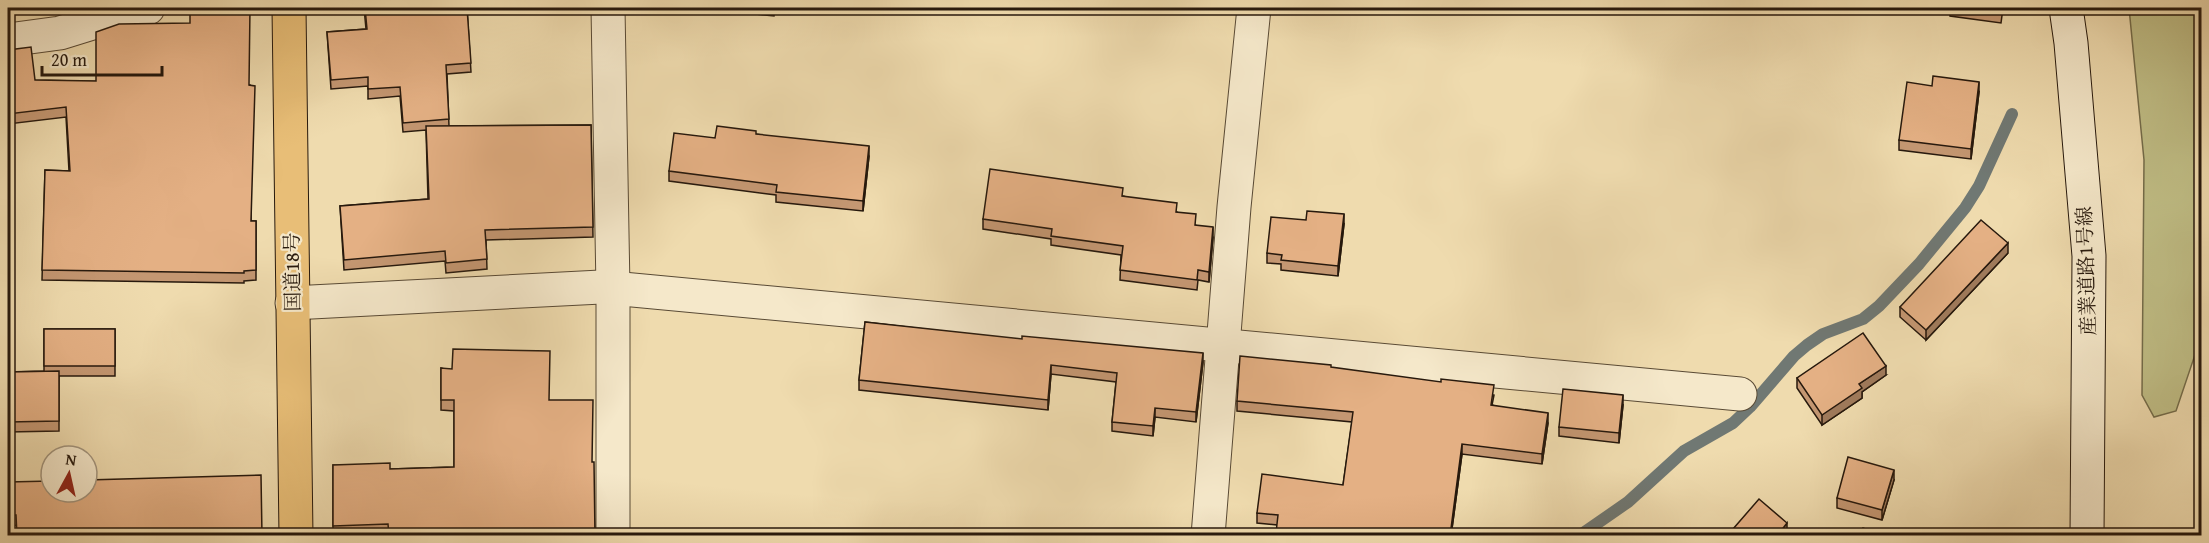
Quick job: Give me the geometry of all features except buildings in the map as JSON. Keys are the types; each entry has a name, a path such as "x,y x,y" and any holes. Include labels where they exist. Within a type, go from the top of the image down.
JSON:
{"highway":[{"name":"国道18号","path":"289,8 296,536"}],"street":[{"path":"8,40 60,33 148,8"},
{"path":"608,8 613,289 613,536"},
{"path":"1208,536 1234,207 1254,8"},
{"name":"産業道路1号線","path":"2066,8 2089,256 2087,536"},
{"path":"292,303 601,287 1740,394"}],"shaded area":[{"path":"2129,8 2200,8 2201,10 2201,337 2176,411 2154,417 2142,395 2144,160"}],"waterway":[{"path":"1579,536 1628,502 1684,451 1733,423 1794,356 1807,345 1823,334 1863,319 1879,306 1919,264 1965,208 1979,186 2012,114"}]}
